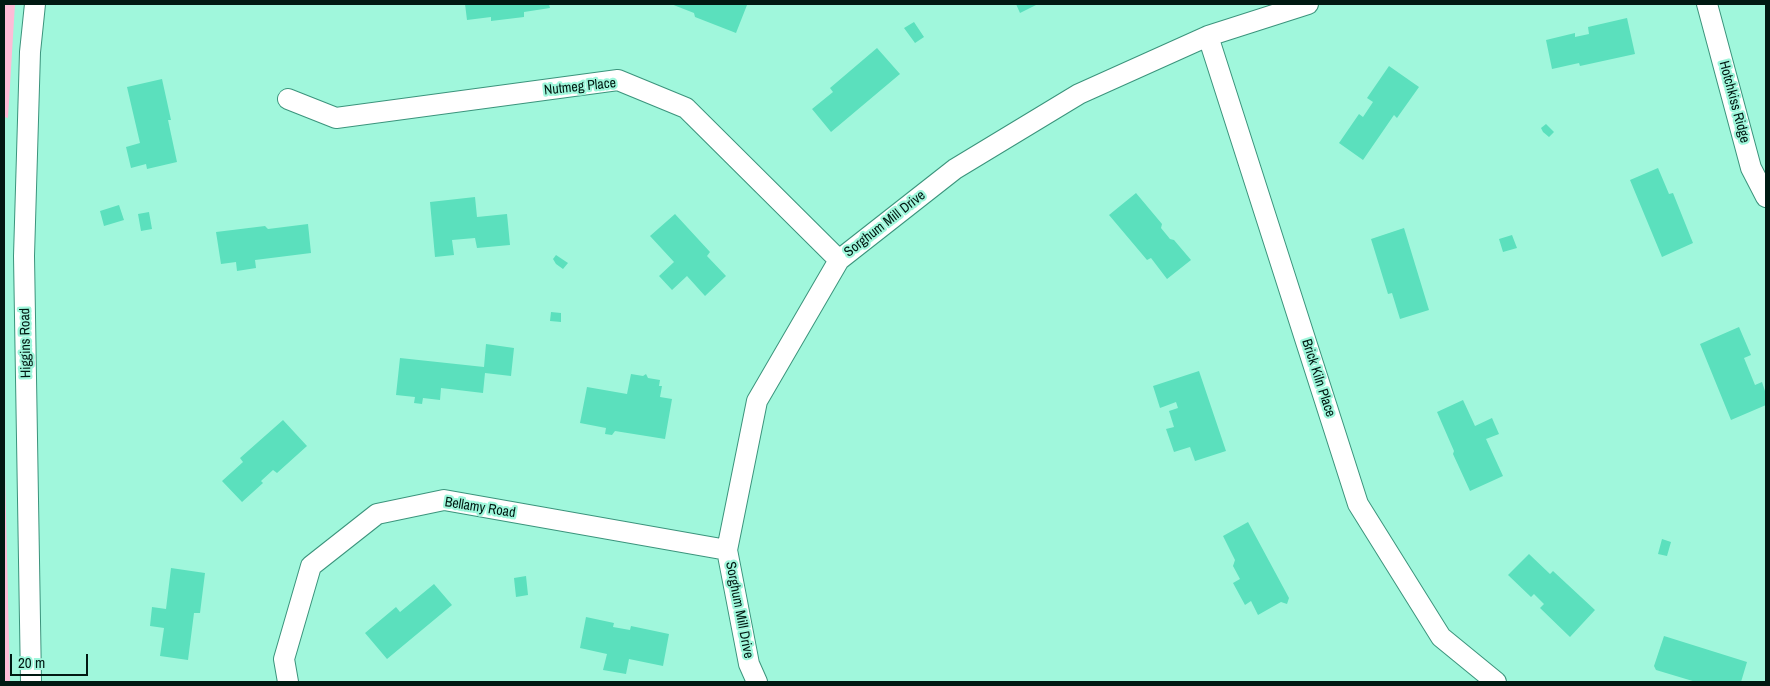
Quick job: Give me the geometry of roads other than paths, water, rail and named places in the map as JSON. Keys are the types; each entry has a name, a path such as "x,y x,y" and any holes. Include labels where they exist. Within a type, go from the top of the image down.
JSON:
{"street":[{"name":"Higgins Road","path":"31,682 24,256 30,52 35,4"},
{"name":"Sorghum Mill Drive","path":"757,682 749,664 726,550 757,401 839,260 955,169 1079,94 1208,36 1308,4"},
{"name":"Hotchkiss Ridge","path":"1707,4 1751,168 1766,197"},
{"name":"Brick Kiln Place","path":"1208,36 1358,504 1441,637 1496,682"},
{"name":"Nutmeg Place","path":"288,100 336,118 618,80 686,108 839,260"},
{"name":"Bellamy Road","path":"288,682 284,659 311,566 378,514 444,500 726,550"}]}
